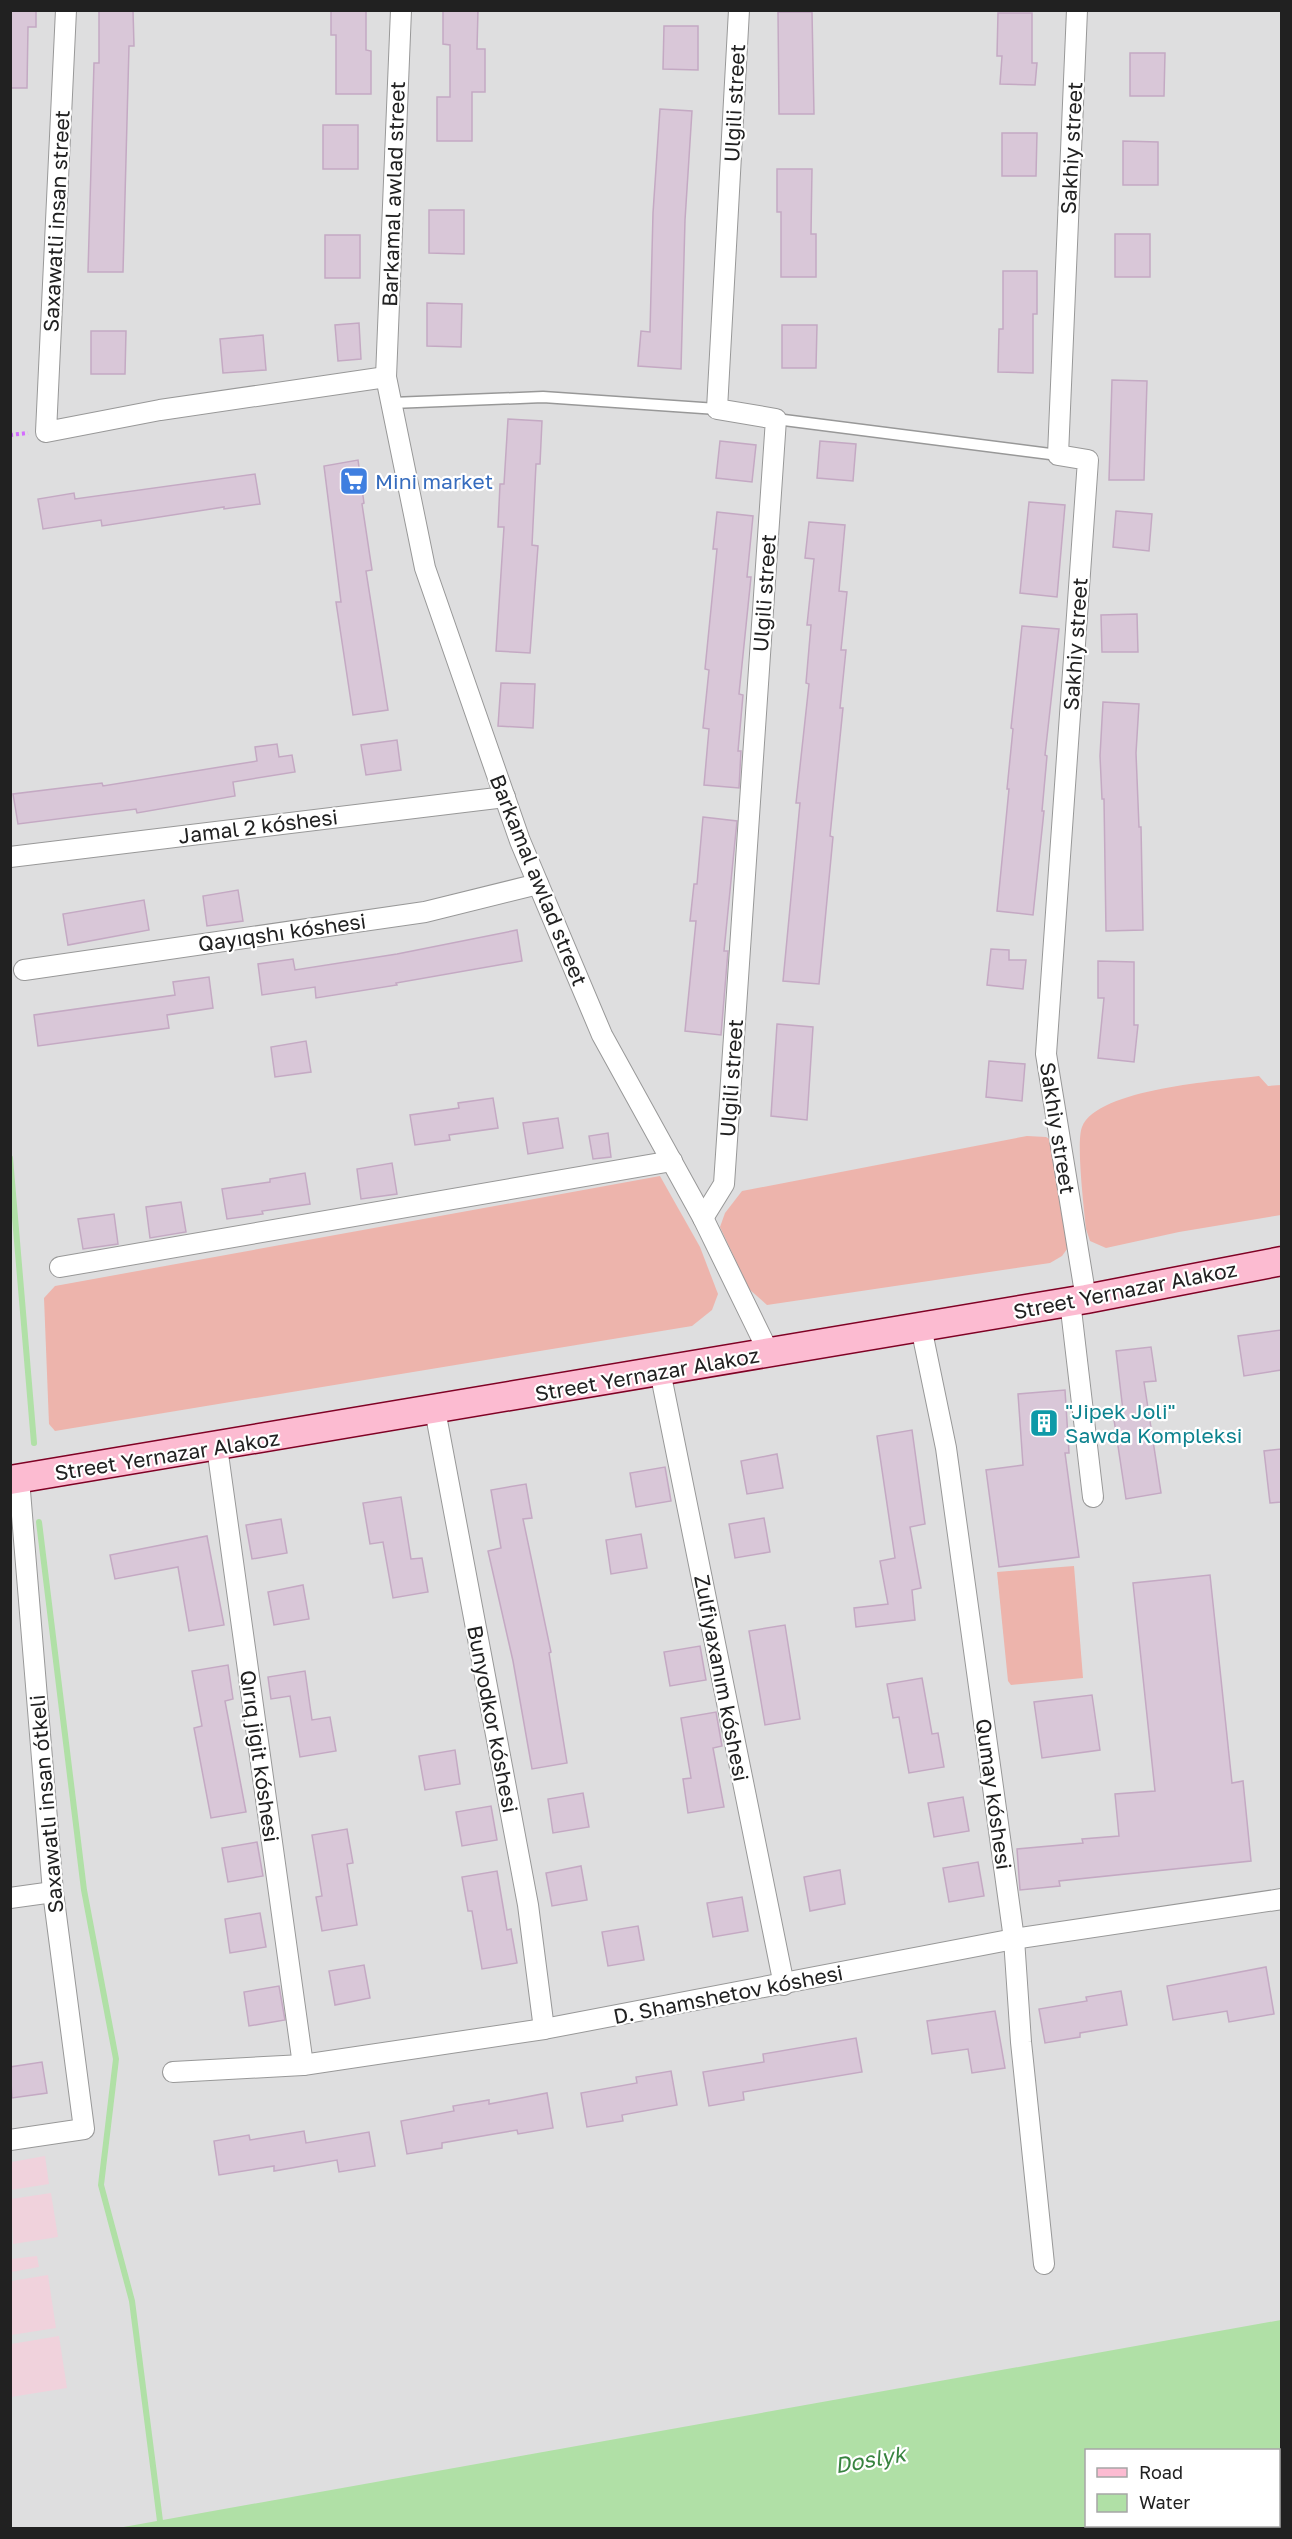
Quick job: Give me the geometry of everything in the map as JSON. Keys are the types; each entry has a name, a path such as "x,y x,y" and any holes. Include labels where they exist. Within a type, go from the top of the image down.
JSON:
{"main road":[{"name":"Street Yernazar Alakoz","path":"15,1480 1078,1300 1281,1261"}],"street":[{"name":"Saxawatli insan street","path":"66,10 46,432 160,410 386,377"},
{"name":"Barkamal awlad street","path":"401,10 386,377 425,568 505,797 538,884 602,1035 703,1218 769,1353"},
{"name":"Ulgili street","path":"717,409 739,10"},
{"name":"Sakhiy street","path":"1077,10 1058,455 1088,460 1046,1054 1078,1300 1093,1497"},
{"path":"717,409 776,419"},
{"name":"Ulgili street","path":"703,1218 724,1184 776,419"},
{"name":"Jamal 2 kóshesi","path":"10,857 505,797"},
{"name":"Qayıqshı kóshesi","path":"24,970 425,912 538,884"},
{"path":"60,1268 672,1161"},
{"name":"Qumay kóshesi","path":"921,1327 946,1448 1014,1939 1029,2139 1044,2264"},
{"name":"Zulfiyaxanım kóshesi","path":"660,1371 784,1985"},
{"name":"Bunyodkor kóshesi","path":"435,1410 528,1905 544,2029"},
{"name":"Qırıq jigit kóshesi","path":"217,1447 303,2065"},
{"name":"Saxawatlı insan ótkeli","path":"10,2140 84,2128 53,1892 15,1480"},
{"path":"10,1898 53,1892"},
{"name":"D. Shamshetov kóshesi","path":"173,2072 303,2065 544,2029 784,1985 1014,1939 1281,1899"}],"lane":[{"path":"392,403 543,397 717,409"},
{"path":"776,419 1058,455"}],"shaded area":[{"path":"10,11 1281,11 1281,2430 1085,2449 678,2528 11,2528"},
{"path":"1259,1076 1268,1086 1281,1085 1281,1215 1179,1232 1106,1248 1090,1241 1086,1229 1081,1176 1080,1135 1082,1127 1093,1114 1111,1103 1135,1095 1190,1084"},
{"path":"1027,1136 1046,1137 1056,1143 1070,1245 1062,1256 1050,1263 767,1305 749,1289 720,1227 725,1213 742,1191"},
{"path":"660,1176 700,1247 718,1294 712,1310 692,1326 55,1431 49,1424 44,1298 55,1286"},
{"path":"1074,1566 1083,1678 1011,1685 1008,1681 997,1572"},
{"path":"45,2156 49,2184 11,2190 11,2162"},
{"path":"51,2193 58,2237 13,2244 11,2199"},
{"path":"37,2256 39,2267 11,2272 11,2259"},
{"path":"48,2275 56,2328 11,2335 11,2281"},
{"path":"59,2336 67,2388 11,2397 11,2344"}],"water":[{"name":"Doslyk","path":"1281,2320 1280,2512 1280,2449 1085,2449 1085,2527 1198,2527 118,2528"}],"building":[{"path":"10,10 36,10 36,27 28,27 27,88 10,88"},
{"path":"99,10 133,10 134,46 129,46 123,272 88,272 94,63 99,63"},
{"path":"331,10 366,10 366,50 371,51 371,94 336,94 336,35 331,35"},
{"path":"443,10 478,10 477,49 485,49 485,92 472,92 472,141 437,141 437,97 450,97 450,45 443,44"},
{"path":"778,12 812,12 814,114 779,114"},
{"path":"998,13 1032,13 1032,63 1037,63 1035,85 1000,84 1002,56 997,56"},
{"path":"664,26 698,26 698,70 663,69"},
{"path":"1130,53 1165,53 1164,96 1130,96"},
{"path":"660,109 692,111 685,220 681,369 638,366 641,331 650,332 653,213"},
{"path":"323,125 358,125 358,169 323,169"},
{"path":"1002,133 1037,133 1036,176 1002,176"},
{"path":"1123,141 1158,142 1158,185 1123,185"},
{"path":"777,169 812,169 811,234 816,234 816,277 781,277 781,212 777,212"},
{"path":"429,210 464,210 464,254 429,253"},
{"path":"1115,234 1150,234 1150,277 1115,277"},
{"path":"325,235 360,235 360,278 325,278"},
{"path":"1003,271 1037,271 1037,314 1033,314 1033,373 998,372 999,329 1003,329"},
{"path":"427,303 462,304 461,347 427,346"},
{"path":"359,323 361,359 338,361 335,325"},
{"path":"782,325 817,325 816,368 782,368"},
{"path":"91,331 126,331 125,374 91,374"},
{"path":"263,335 266,370 223,373 220,339"},
{"path":"1112,380 1147,381 1144,480 1109,480"},
{"path":"508,419 542,421 540,464 536,464 532,545 538,546 530,653 496,651 504,527 498,527 500,484 504,484"},
{"path":"720,441 756,445 752,482 716,478"},
{"path":"820,441 856,444 853,481 817,478"},
{"path":"358,460 372,570 366,571 388,710 353,715 336,602 341,602 324,466"},
{"path":"255,474 260,504 224,509 224,507 102,526 101,520 43,529 38,499 74,493 75,499"},
{"path":"1029,502 1065,505 1057,597 1020,593"},
{"path":"1116,511 1152,514 1149,551 1113,547"},
{"path":"717,512 753,516 747,577 751,577 739,694 743,695 738,751 741,751 739,788 704,785 709,729 703,728 709,670 705,669 717,549 713,549"},
{"path":"809,522 845,525 839,591 847,592 841,650 846,650 840,708 843,708 830,836 833,837 819,984 783,981 800,803 796,803 809,684 806,683 811,625 807,625 814,559 805,558"},
{"path":"1137,614 1138,652 1102,652 1101,615"},
{"path":"1022,626 1059,629 1045,755 1047,756 1042,811 1044,811 1033,915 997,911 1009,789 1007,789 1013,729 1011,728"},
{"path":"501,683 535,684 533,728 498,726"},
{"path":"1103,702 1139,704 1136,753 1139,827 1141,827 1143,930 1106,931 1104,799 1102,799 1100,756"},
{"path":"397,740 401,770 366,775 361,745"},
{"path":"277,744 279,757 292,755 295,772 233,782 235,796 137,813 136,809 18,824 13,794 102,783 103,786 257,761 255,747"},
{"path":"703,817 737,821 724,951 728,951 721,1035 685,1031 696,921 690,921 694,884 697,884"},
{"path":"238,890 243,921 207,926 203,896"},
{"path":"144,900 149,930 68,945 63,914"},
{"path":"517,930 522,961 316,998 315,987 262,995 258,964 293,959 295,970 397,954"},
{"path":"991,949 1009,950 1009,960 1026,960 1023,989 987,985"},
{"path":"1098,961 1134,962 1134,1025 1138,1025 1134,1062 1098,1058 1104,998 1098,998"},
{"path":"209,977 213,1008 167,1015 169,1028 38,1046 34,1015 175,995 173,982"},
{"path":"777,1024 813,1027 807,1120 771,1116"},
{"path":"306,1041 311,1072 275,1077 271,1047"},
{"path":"989,1061 1025,1064 1022,1101 986,1097"},
{"path":"493,1098 498,1128 449,1135 450,1140 415,1145 410,1115 459,1108 458,1103"},
{"path":"558,1118 563,1148 528,1154 523,1123"},
{"path":"608,1133 611,1157 593,1159 589,1136"},
{"path":"392,1163 397,1194 361,1199 357,1169"},
{"path":"305,1173 310,1204 227,1219 222,1189 270,1182 270,1179"},
{"path":"181,1202 186,1232 150,1238 146,1207"},
{"path":"114,1214 118,1244 83,1249 78,1219"},
{"path":"1281,1330 1281,1370 1244,1376 1238,1336"},
{"path":"1151,1347 1156,1381 1144,1382 1161,1493 1126,1499 1113,1413 1123,1411 1116,1351"},
{"path":"1065,1390 1069,1453 1065,1453 1079,1557 999,1567 986,1470 1023,1465 1018,1394"},
{"path":"912,1430 925,1524 910,1527 921,1588 912,1590 915,1620 856,1627 854,1608 888,1604 880,1561 895,1558 877,1436"},
{"path":"1281,1449 1281,1502 1270,1503 1264,1451"},
{"path":"777,1454 783,1488 747,1494 741,1461"},
{"path":"665,1467 671,1501 636,1507 630,1473"},
{"path":"526,1484 532,1518 523,1519 551,1652 549,1653 567,1763 532,1769 513,1661 488,1551 501,1548 491,1490"},
{"path":"401,1497 411,1559 422,1558 428,1592 393,1598 383,1542 370,1544 363,1503"},
{"path":"764,1518 770,1552 735,1558 729,1524"},
{"path":"281,1519 287,1553 252,1559 246,1525"},
{"path":"641,1534 647,1568 611,1574 606,1540"},
{"path":"207,1536 224,1625 189,1631 178,1567 115,1579 110,1555"},
{"path":"1210,1575 1232,1783 1243,1781 1251,1861 1059,1881 1060,1886 1020,1890 1017,1849 1083,1843 1082,1839 1119,1836 1115,1794 1155,1791 1133,1583"},
{"path":"303,1585 309,1619 274,1625 268,1592"},
{"path":"785,1625 800,1719 765,1725 749,1631"},
{"path":"700,1646 706,1680 670,1686 664,1652"},
{"path":"228,1665 233,1699 225,1701 246,1812 211,1818 194,1728 202,1726 192,1671"},
{"path":"305,1671 312,1720 330,1717 336,1751 300,1757 290,1696 271,1699 268,1677"},
{"path":"922,1678 932,1734 938,1733 944,1767 909,1773 899,1717 893,1718 887,1684"},
{"path":"1092,1695 1100,1750 1042,1758 1034,1702"},
{"path":"716,1712 722,1746 713,1748 724,1807 688,1813 683,1779 691,1778 681,1718"},
{"path":"455,1750 460,1784 425,1790 419,1756"},
{"path":"583,1793 589,1827 553,1833 548,1799"},
{"path":"963,1797 969,1831 934,1837 928,1803"},
{"path":"491,1806 497,1840 462,1846 456,1812"},
{"path":"347,1829 353,1863 347,1864 357,1925 322,1931 316,1897 322,1896 312,1835"},
{"path":"257,1842 263,1876 228,1882 222,1848"},
{"path":"978,1862 984,1896 949,1902 943,1868"},
{"path":"581,1866 587,1900 552,1906 546,1873"},
{"path":"840,1870 845,1904 810,1911 804,1877"},
{"path":"497,1871 507,1930 511,1929 517,1963 482,1969 472,1911 468,1911 462,1877"},
{"path":"742,1897 748,1931 713,1937 707,1903"},
{"path":"260,1913 266,1947 230,1953 225,1919"},
{"path":"638,1926 644,1960 608,1966 602,1932"},
{"path":"364,1965 370,1998 335,2005 329,1971"},
{"path":"1266,1967 1274,2014 1229,2022 1227,2011 1173,2020 1167,1986"},
{"path":"279,1986 285,2020 249,2026 244,1992"},
{"path":"1121,1991 1127,2025 1080,2033 1080,2037 1045,2043 1039,2009 1087,2001 1086,1997"},
{"path":"995,2011 1005,2068 972,2073 968,2049 932,2054 927,2021"},
{"path":"856,2038 862,2072 743,2092 744,2100 709,2106 703,2072 764,2062 763,2054"},
{"path":"42,2062 47,2093 12,2098 10,2067"},
{"path":"671,2071 677,2105 622,2115 623,2121 587,2127 581,2093 637,2083 636,2077"},
{"path":"547,2093 553,2128 518,2134 517,2130 442,2143 442,2148 407,2154 401,2121 454,2111 453,2106 489,2100 489,2104"},
{"path":"304,2131 306,2143 369,2132 375,2166 339,2172 337,2160 274,2171 274,2166 219,2175 214,2141 249,2135 250,2140"}],"waterway":[{"path":"10,1158 34,1443"},
{"path":"39,1522 84,1890 116,2059 101,2185 132,2301 160,2521"}],"place":[{"name":"Mini market","path":"354,481"},
{"name":"\"Jipek Joli\" Sawda Kompleksi","path":"1044,1423"}]}
